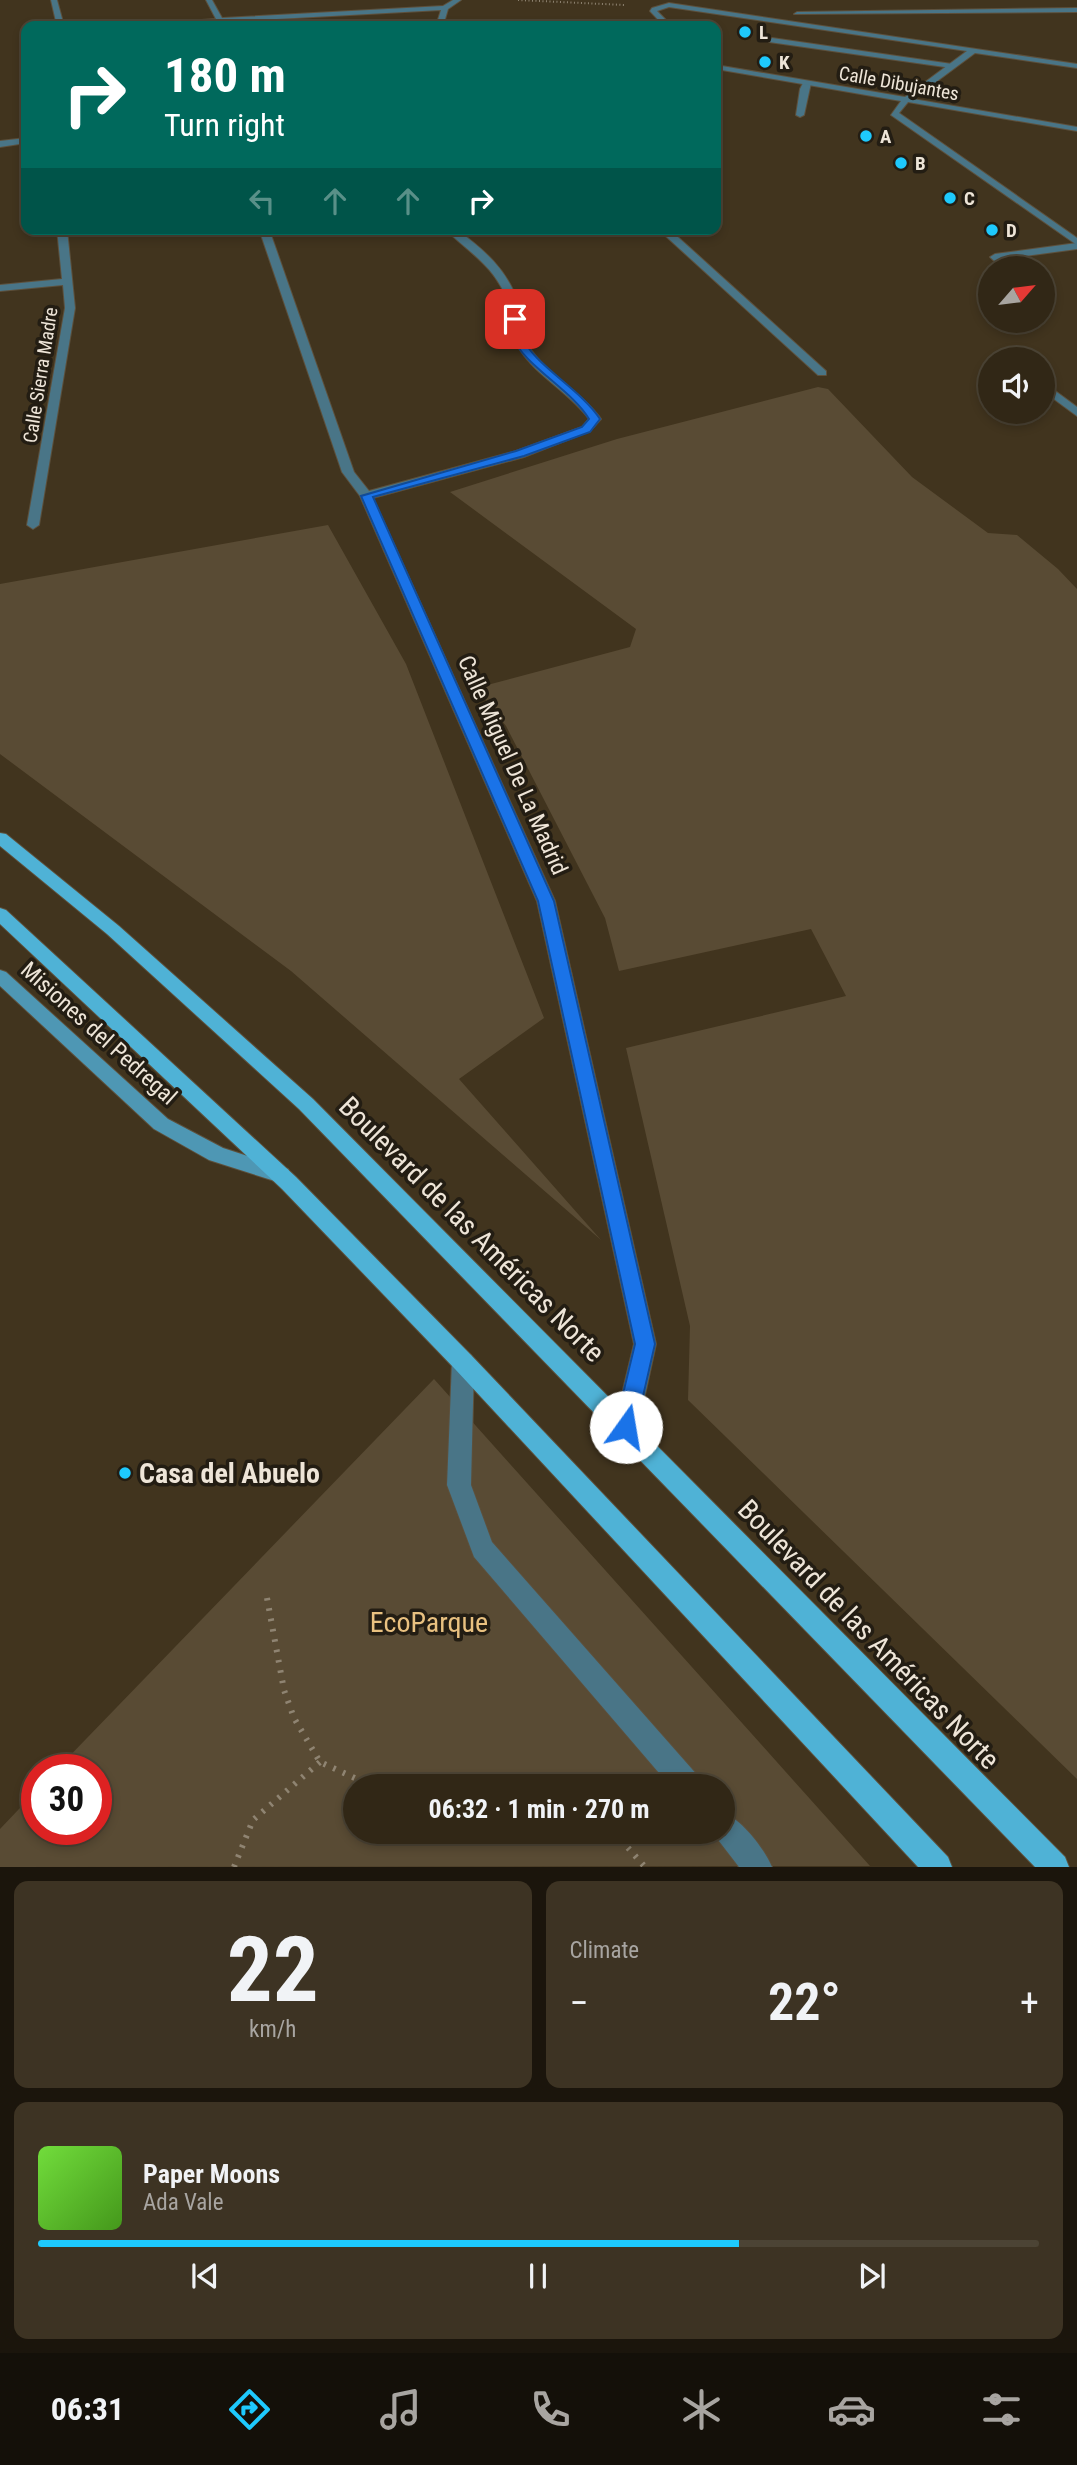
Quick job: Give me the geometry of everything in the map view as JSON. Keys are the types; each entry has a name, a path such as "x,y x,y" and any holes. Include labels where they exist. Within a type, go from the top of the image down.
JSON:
{"main road":[{"name":"Boulevard de las Américas Norte","path":"0,838 113,930 306,1104 1055,1867"},
{"path":"0,914 281,1175 463,1362 938,1867"}],"street":[{"path":"54,0 60,21"},
{"path":"209,0 220,21"},
{"path":"277,21 445,8 458,0"},
{"path":"663,21 653,11 671,2 1077,66"},
{"path":"441,21 445,8"},
{"path":"745,15 909,9 1077,10"},
{"path":"772,40 952,66"},
{"path":"974,50 905,101 894,113 1077,244"},
{"name":"Calle Dibujantes","path":"721,68 1077,129"},
{"path":"800,115 807,83"},
{"path":"0,144 21,142"},
{"name":"Calle Sierra Madre","path":"33,525 70,309 62,235"},
{"name":"Calle Miguel De La Madrid","path":"266,235 348,472 366,496 546,901 645,1344 626,1427"},
{"path":"366,496 520,453 586,429 595,419 586,405 534,358 517,337 513,302 492,261 458,235"},
{"path":"670,235 822,373"},
{"path":"996,256 1077,244"},
{"path":"0,288 66,282"},
{"path":"1055,395 1077,413"},
{"name":"Misiones del Pedregal","path":"0,976 161,1124 216,1154 281,1175"},
{"path":"463,1362 459,1485 483,1549 678,1774"},
{"path":"735,1840 758,1867"}],"path":[{"path":"518,0 660,6"},
{"path":"267,1598 284,1690 294,1717 320,1762 346,1774"},
{"path":"234,1867 253,1820 320,1762"},
{"path":"625,1844 645,1867"}],"green space":[{"path":"818,387 828,389 912,477 988,533 1017,535 1058,569 1077,589 1077,1779 688,1400 690,1326 626,1048 846,996 811,929 619,971 605,918 506,726 476,688 630,647 636,629 450,492 617,439"},
{"path":"328,525 406,664 544,1018 459,1079 601,1240 291,971 0,754 0,584"},
{"name":"EcoParque","path":"434,1379 870,1866 0,1867 0,1829 21,1807 21,1845 112,1845 112,1754 72,1754"}],"place":[{"name":"L","path":"745,32"},
{"name":"K","path":"765,62"},
{"name":"A","path":"866,136"},
{"name":"B","path":"901,163"},
{"name":"C","path":"950,198"},
{"name":"D","path":"992,230"},
{"name":"Casa del Abuelo","path":"125,1473"}],"route":[{"path":"515,319 517,337 534,358 586,405 595,419 586,429 520,453 366,496 546,901 645,1344 626,1427"}]}
